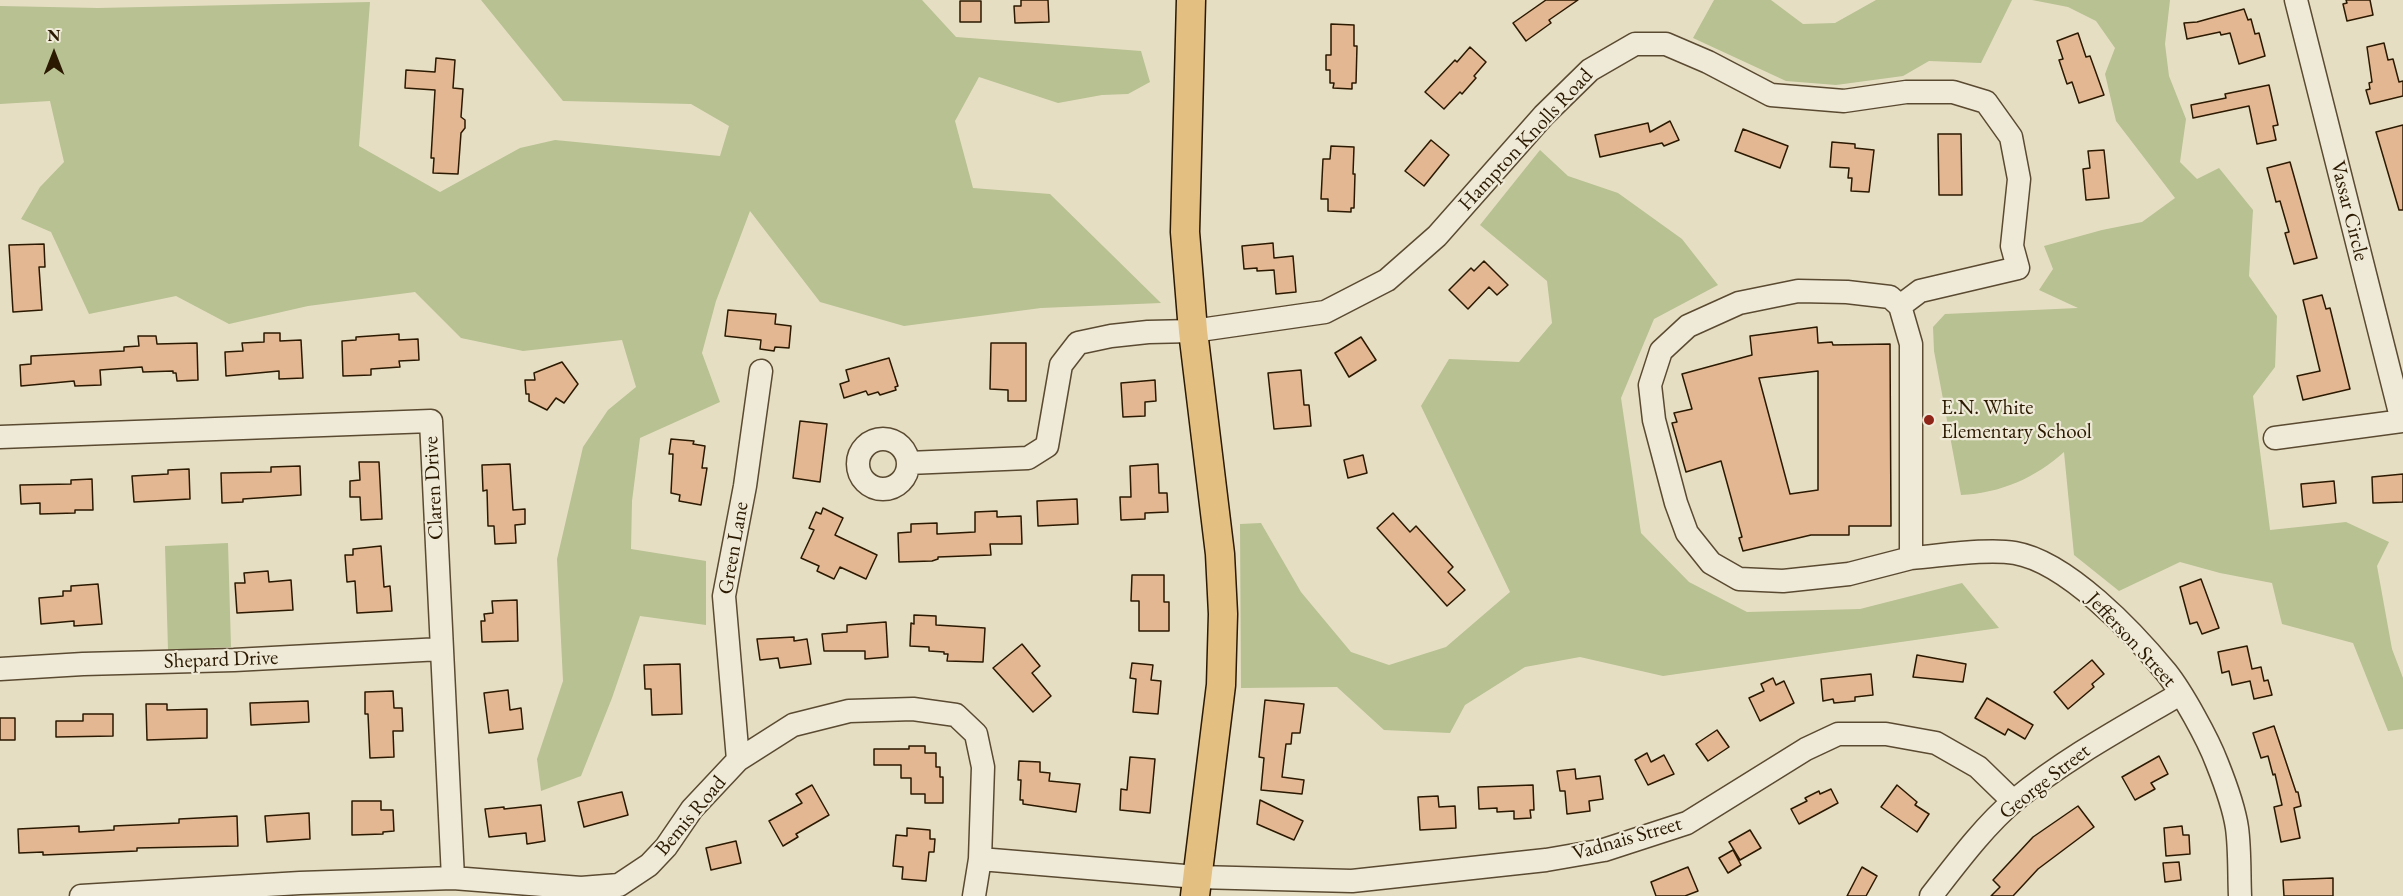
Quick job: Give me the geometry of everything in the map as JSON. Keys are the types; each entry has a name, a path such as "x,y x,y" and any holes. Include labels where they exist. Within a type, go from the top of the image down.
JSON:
{"main road":[{"path":"1191,0 1185,232 1193,331 1220,554 1223,614 1221,685 1196,887"}],"street":[{"name":"Vassar Circle","path":"2296,0 2402,421"},
{"name":"Hampton Knolls Road","path":"908,463 1028,458 1047,446 1060,364 1078,343 1111,336 1193,331 1324,312 1387,280 1437,236 1544,115 1590,70 1635,44 1666,44 1771,95 1844,101 1906,92 1953,92 1986,102 2011,138 2019,179 2012,246 2018,268 1920,291 1900,306"},
{"name":"Jefferson Street","path":"1900,306 1890,297 1847,292 1797,291 1739,303 1688,326 1660,351 1650,385 1654,420 1676,503 1687,532 1711,563 1739,579 1783,581 1849,574 1911,558 1972,553 2014,553 2045,562 2087,591 2166,672 2180,694 2217,761 2237,827 2240,896"},
{"path":"1900,306 1911,344 1911,558"},
{"name":"Green Lane","path":"738,760 723,596 745,486 761,372"},
{"name":"Claren Drive","path":"0,437 431,421 453,878"},
{"path":"2275,438 2402,421"},
{"name":"Shepard Drive","path":"0,669 441,649"},
{"name":"George Street","path":"1931,896 1964,854 2013,801 2072,758 2180,694"},
{"name":"Bemis Road","path":"81,896 300,883 453,878 581,888 619,885 649,865 666,847 692,809 738,760 793,725 849,711 913,709 956,715 976,734 983,767 980,859 974,896"},
{"name":"Vadnais Street","path":"1196,887 1352,881 1546,860 1604,850 1687,823 1806,749 1838,734 1886,734 1936,743 1978,767 2013,801"},
{"path":"980,859 1196,887"}],"green space":[{"path":"481,0 922,0 956,37 1141,51 1150,82 1128,94 1102,95 1058,103 979,77 955,121 973,188 1050,194 1161,303 1041,308 904,326 820,302 750,211 716,301 702,353 720,402 640,438 632,501 631,549 706,561 706,625 640,616 612,698 581,776 541,791 537,759 563,681 557,559 583,447 608,410 636,387 622,340 523,351 461,338 415,292 308,306 229,324 176,296 89,314 51,232 21,219 40,187 64,162 50,101 0,104 0,6 98,8 370,2 359,146 440,192 520,148 555,140 720,156 729,126 691,104 563,101"},
{"path":"1714,0 1771,0 1803,24 1835,23 1876,0 2012,0 1981,63 1929,61 1903,76 1836,85 1786,81 1693,38"},
{"path":"2032,0 2170,0 2165,44 2169,76 2186,119 2180,162 2197,179 2219,168 2253,210 2249,276 2277,316 2275,367 2253,396 2270,530 2346,522 2389,542 2377,566 2392,649 2403,678 2403,729 2388,731 2353,643 2282,624 2272,583 2220,573 2180,562 2119,591 2074,555 2064,452 2029,477 1990,491 1961,495 1934,351 1933,327 1945,314 2078,308 2039,290 2053,269 2044,246 2142,222 2175,198 2116,121 2105,74 2115,48 2096,21 2068,7"},
{"path":"1540,150 1568,176 1618,193 1682,239 1718,285 1654,319 1621,398 1641,533 1689,582 1747,612 1860,609 1962,583 1999,628 1663,676 1580,657 1525,667 1465,705 1450,733 1384,730 1337,687 1241,688 1240,524 1261,523 1301,592 1351,652 1389,665 1446,647 1510,592 1421,406 1449,359 1519,362 1552,323 1547,281 1480,225"},
{"path":"228,543 231,647 168,650 165,546"}],"building":[{"path":"1021,0 1048,0 1049,22 1015,23 1014,6 1021,6"},
{"path":"1546,0 1578,0 1549,20 1551,23 1526,41 1513,23"},
{"path":"2346,0 2370,0 2373,15 2347,21 2343,4 2347,3"},
{"path":"960,1 981,1 981,22 960,22"},
{"path":"2244,9 2248,20 2251,19 2255,34 2259,33 2265,56 2239,64 2230,33 2221,35 2220,32 2187,39 2184,23 2197,22"},
{"path":"1331,24 1354,25 1354,46 1357,46 1356,83 1352,83 1352,89 1333,88 1334,83 1330,83 1330,70 1326,70 1326,55 1331,55"},
{"path":"2078,33 2086,57 2090,56 2104,95 2079,103 2072,82 2067,84 2059,60 2063,59 2057,41"},
{"path":"2384,43 2388,60 2393,59 2399,82 2403,81 2403,96 2370,104 2366,90 2370,89 2369,83 2372,82 2367,47"},
{"path":"1470,47 1486,62 1462,94 1460,92 1444,109 1425,92"},
{"path":"436,58 455,60 453,88 463,89 461,117 465,120 465,128 461,133 458,174 433,173 434,158 431,158 435,90 405,88 406,70 435,72"},
{"path":"2269,85 2278,125 2273,126 2276,140 2257,144 2249,106 2193,118 2191,105 2226,98 2225,94"},
{"path":"1670,121 1679,140 1664,146 1662,143 1600,157 1595,135 1648,123 1650,132"},
{"path":"2403,125 2403,210 2399,210 2376,132"},
{"path":"1743,129 1788,146 1780,168 1735,151"},
{"path":"1938,134 1961,134 1962,195 1939,195"},
{"path":"1431,140 1449,155 1424,186 1405,171"},
{"path":"1832,142 1855,144 1855,148 1874,150 1869,192 1851,191 1852,178 1848,178 1849,168 1830,167"},
{"path":"1331,146 1354,147 1354,208 1351,208 1351,212 1328,211 1328,199 1321,199 1323,159 1330,159"},
{"path":"2104,150 2109,198 2086,200 2083,169 2090,168 2088,151"},
{"path":"2290,162 2317,258 2294,264 2285,233 2289,232 2280,201 2276,202 2267,168"},
{"path":"1273,243 1274,258 1293,256 1296,292 1276,294 1274,270 1244,269 1242,246"},
{"path":"44,244 45,267 39,267 42,310 13,312 9,245"},
{"path":"1484,261 1508,285 1497,295 1489,287 1468,309 1449,290 1471,268 1474,271"},
{"path":"2322,295 2326,309 2330,308 2350,389 2303,400 2297,376 2320,371 2303,300"},
{"path":"728,310 776,314 775,324 791,326 789,348 775,347 774,351 760,349 761,340 725,336"},
{"path":"1817,327 1818,343 1890,344 1891,526 1849,526 1849,535 1811,535 1743,551 1739,538 1742,537 1721,461 1686,472 1672,423 1677,422 1674,413 1692,409 1682,374 1752,355 1750,336","holes":["1818,371 1818,490 1790,494 1759,378"]},
{"path":"264,333 280,333 280,341 301,340 303,378 279,379 279,371 226,376 225,352 243,351 242,343 264,342"},
{"path":"399,334 399,340 418,339 419,360 399,361 400,367 371,369 371,375 343,376 342,341 356,340 356,337"},
{"path":"138,336 156,336 157,344 197,343 198,380 177,381 176,373 173,371 143,372 142,367 100,370 101,385 75,386 74,381 21,386 20,365 31,364 31,356 124,351 124,347 139,346"},
{"path":"1361,337 1376,360 1349,377 1335,353"},
{"path":"991,343 1026,343 1026,401 1008,401 1008,390 990,389"},
{"path":"889,358 898,386 895,387 896,390 880,395 878,392 868,395 866,391 844,398 840,384 849,381 846,370"},
{"path":"562,362 578,384 564,403 556,398 547,410 529,401 525,380 535,380 534,373"},
{"path":"1301,370 1304,405 1309,405 1311,426 1274,429 1268,373"},
{"path":"1155,380 1156,401 1145,402 1145,416 1123,417 1121,383"},
{"path":"800,421 827,424 820,482 793,478"},
{"path":"671,439 694,441 693,444 705,446 702,468 707,468 701,505 679,501 680,495 671,493 673,454 669,454"},
{"path":"1363,455 1367,473 1348,478 1344,460"},
{"path":"359,462 379,462 382,519 361,520 360,497 350,497 350,481 360,480"},
{"path":"510,464 513,510 525,509 525,524 515,525 516,543 495,544 494,526 488,526 487,490 483,491 482,465"},
{"path":"1158,464 1159,493 1167,493 1168,512 1145,513 1145,519 1121,520 1120,497 1131,497 1130,466"},
{"path":"300,466 301,495 243,499 243,502 222,503 221,473 271,472 271,467"},
{"path":"189,469 190,499 134,502 132,476 168,474 168,470"},
{"path":"2403,474 2403,502 2373,503 2372,477"},
{"path":"92,479 93,510 40,514 40,503 21,504 20,485 71,484 71,480"},
{"path":"2334,481 2336,503 2303,507 2301,484"},
{"path":"1077,499 1078,524 1038,526 1037,501"},
{"path":"823,508 843,518 835,535 877,555 866,579 840,567 834,579 817,571 819,566 801,558 814,530 809,528 816,512 821,514"},
{"path":"997,511 997,517 1021,516 1022,544 990,544 991,555 938,557 932,561 899,562 898,533 911,532 911,524 937,523 937,534 975,532 975,512"},
{"path":"1393,513 1410,532 1416,526 1453,567 1448,572 1465,590 1447,606 1377,528"},
{"path":"381,546 384,587 390,586 392,611 357,613 355,581 347,582 345,555 353,555 353,549"},
{"path":"268,571 269,582 291,580 293,610 237,613 235,583 245,583 244,573"},
{"path":"1132,575 1164,575 1164,602 1169,602 1169,631 1139,631 1139,601 1131,601"},
{"path":"2201,579 2219,628 2202,634 2197,622 2190,624 2180,587"},
{"path":"98,584 102,624 74,626 74,621 41,624 39,598 63,596 63,591 71,591 71,586"},
{"path":"517,600 518,641 482,642 481,621 485,621 484,614 493,613 492,601"},
{"path":"914,615 936,616 936,625 985,628 983,662 947,661 948,654 944,652 929,651 929,647 910,646 911,623 914,624"},
{"path":"886,622 888,657 865,659 865,651 824,651 822,634 847,632 847,625"},
{"path":"794,637 794,641 807,639 811,664 780,668 778,658 760,660 757,639"},
{"path":"1022,644 1040,666 1032,673 1051,696 1033,712 993,668"},
{"path":"2247,646 2252,669 2261,667 2264,681 2268,680 2272,695 2254,699 2250,681 2232,685 2229,671 2222,673 2218,652"},
{"path":"1917,655 1966,664 1963,682 1913,677"},
{"path":"2092,660 2104,674 2092,684 2094,687 2068,709 2054,692"},
{"path":"1132,663 1153,665 1151,680 1161,681 1158,714 1133,712 1136,679 1130,678"},
{"path":"680,664 682,714 652,715 651,689 645,689 644,665"},
{"path":"1871,674 1873,695 1855,697 1855,701 1834,703 1833,699 1823,701 1821,679"},
{"path":"1773,678 1776,685 1784,681 1794,703 1760,721 1749,698 1764,691 1761,684"},
{"path":"508,690 510,710 521,708 523,729 489,733 484,693"},
{"path":"393,691 394,708 402,708 403,731 393,731 394,757 370,758 365,692"},
{"path":"1987,698 2033,725 2025,739 2008,729 2005,735 1975,718"},
{"path":"1265,700 1304,704 1300,733 1292,733 1291,744 1286,744 1282,777 1304,780 1302,794 1261,790 1264,758 1259,757"},
{"path":"308,701 309,722 251,725 250,703"},
{"path":"146,704 167,704 167,710 207,709 207,738 147,740"},
{"path":"83,714 113,714 113,736 56,737 56,721 83,721"},
{"path":"0,718 15,718 15,740 0,740"},
{"path":"2274,726 2301,806 2294,808 2300,838 2281,842 2274,807 2282,805 2275,774 2273,775 2268,756 2261,758 2253,733"},
{"path":"1717,730 1729,747 1708,761 1696,744"},
{"path":"909,746 925,746 925,753 936,753 936,767 940,767 940,777 943,777 943,803 925,803 925,794 911,794 911,778 901,778 901,765 874,765 874,749 909,749"},
{"path":"1647,753 1651,762 1664,755 1674,774 1648,785 1635,760"},
{"path":"2159,756 2168,774 2151,783 2155,789 2135,800 2122,777"},
{"path":"1130,757 1155,759 1150,813 1120,810 1121,789 1127,790"},
{"path":"1019,761 1040,762 1040,772 1050,773 1049,781 1080,784 1076,812 1023,804 1023,800 1020,800 1021,780 1018,780"},
{"path":"1575,769 1576,779 1600,776 1603,799 1589,801 1590,811 1567,814 1565,791 1560,791 1557,771"},
{"path":"812,785 829,815 796,834 798,837 783,846 769,821 802,803 796,794"},
{"path":"1533,785 1534,810 1530,810 1531,818 1514,819 1514,811 1497,812 1497,808 1479,809 1478,787"},
{"path":"1897,785 1917,802 1915,805 1929,814 1917,832 1881,807"},
{"path":"1831,789 1838,803 1799,824 1791,809 1807,801 1805,798 1819,791 1820,794"},
{"path":"622,792 628,815 584,827 578,802"},
{"path":"1438,796 1439,807 1455,806 1456,828 1420,830 1418,797"},
{"path":"1260,800 1303,821 1294,840 1257,824"},
{"path":"352,801 381,801 381,810 393,810 394,831 383,832 383,834 352,835"},
{"path":"541,805 545,841 527,844 526,833 489,837 485,809"},
{"path":"2078,806 2094,827 2038,869 2013,896 1991,896 2000,887 1993,880 2033,837"},
{"path":"309,813 310,839 267,842 265,816"},
{"path":"237,816 238,846 137,848 137,851 43,855 43,852 19,853 18,829 79,826 79,832 114,830 114,826 179,823 179,819"},
{"path":"2182,826 2183,835 2189,835 2190,854 2166,856 2164,828"},
{"path":"907,828 930,830 930,839 935,839 934,852 929,852 926,881 902,879 903,867 893,866 896,835 907,836"},
{"path":"1750,830 1761,848 1740,860 1729,842"},
{"path":"736,841 741,863 711,870 706,848"},
{"path":"1733,850 1741,865 1728,873 1719,858"},
{"path":"2179,862 2181,880 2165,882 2163,863"},
{"path":"1688,867 1698,891 1685,896 1656,896 1651,882"},
{"path":"1862,867 1877,876 1866,896 1847,896"},
{"path":"2333,878 2333,896 2284,896 2283,880"}],"place":[{"name":"E.N. White Elementary School","path":"1929,420"}]}
